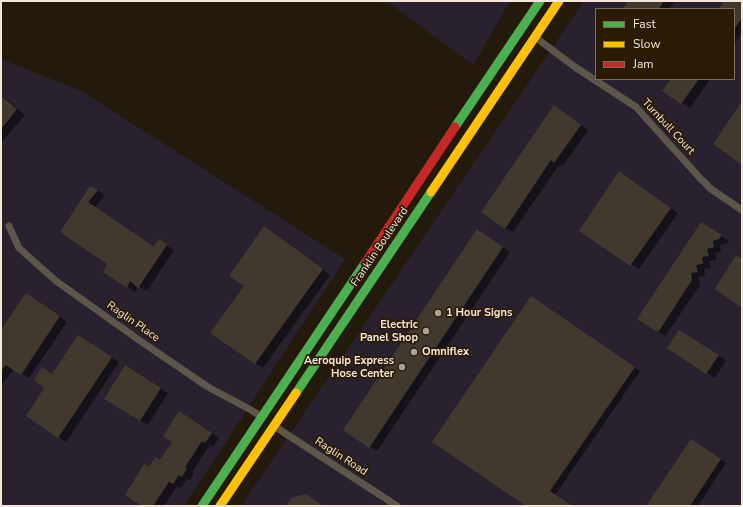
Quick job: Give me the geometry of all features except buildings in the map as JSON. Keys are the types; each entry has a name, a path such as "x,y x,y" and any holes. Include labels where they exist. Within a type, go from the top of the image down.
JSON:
{"main road":[{"name":"Franklin Boulevard","path":"202,506 540,1"},
{"name":"Franklin Boulevard","path":"220,506 559,1"}],"street":[{"name":"Turnbull Court","path":"535,37 575,67 636,107 711,189 742,210"},
{"name":"Raglin Place","path":"9,226 19,248 56,281 208,387 262,416"},
{"name":"Raglin Road","path":"274,426 397,506"}],"shaded area":[{"path":"364,1 510,1 473,65 389,3"},
{"path":"584,1 742,1 742,506 241,506"},
{"path":"1,59 83,92 345,259 184,506 1,506"}],"traffic: fast":[{"path":"455,127 540,1"},
{"path":"296,393 431,192"},
{"path":"202,506 365,263"}],"traffic: slow":[{"path":"431,192 559,1"},
{"path":"220,506 296,393"}],"traffic: jam":[{"path":"365,263 455,127"}],"place":[{"name":"1 Hour Signs","path":"438,313"},
{"name":"Electric Panel Shop","path":"426,331"},
{"name":"Omniflex","path":"414,352"},
{"name":"Aeroquip Express Hose Center","path":"402,367"}]}
